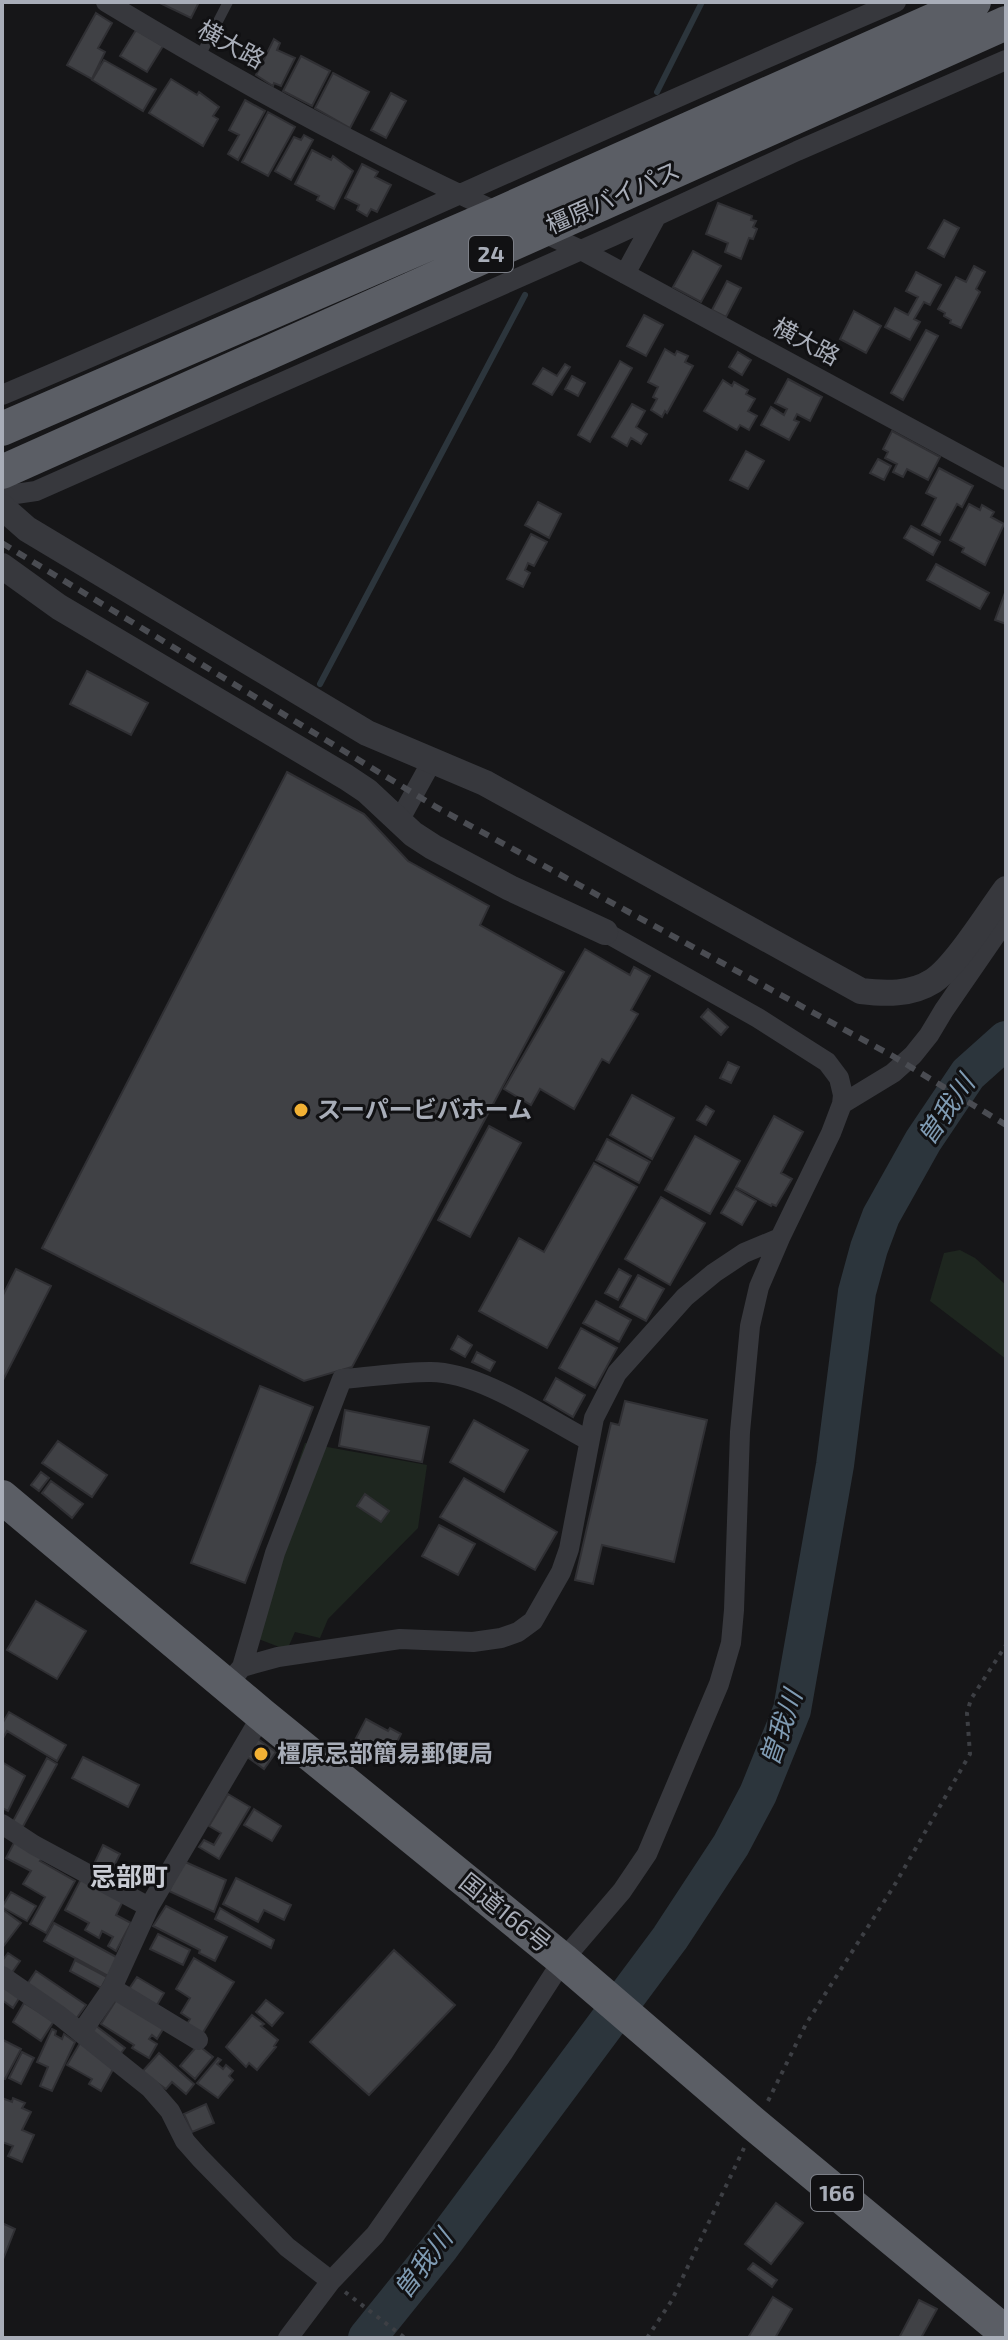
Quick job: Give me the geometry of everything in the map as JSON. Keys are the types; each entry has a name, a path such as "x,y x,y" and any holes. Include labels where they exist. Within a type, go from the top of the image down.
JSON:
{"highway":[{"name":"橿原バイパス","path":"2,429 500,213 982,16"},
{"name":"橿原バイパス","path":"2,472 540,231 982,16"},
{"name":"国道166号","path":"2,1497 234,1676 262,1715 563,1960 755,2125 1006,2333"}],"street":[{"name":"横大路","path":"106,2 199,58 367,148 581,250 1006,480"},
{"path":"2,395 461,195 774,53 896,2"},
{"path":"2,496 36,491 1006,60"},
{"path":"625,274 656,217"},
{"path":"2,507 27,529 353,725 485,783 861,991 889,994 913,990 933,981 946,969 1006,889"},
{"path":"2,566 50,602 346,777 433,847 605,932 721,996 827,1062 839,1078 842,1104 759,1287 748,1340 740,1432 731,1643 719,1684 647,1854 622,1891 563,1960 503,2053 375,2235 331,2281 288,2338"},
{"path":"399,821 432,761"},
{"path":"842,1104 893,1073 913,1055 1006,920"},
{"path":"234,1676 309,1651 400,1639 473,1642 501,1638 518,1632 533,1621 565,1560 575,1528 594,1418 617,1373 685,1297 744,1253 780,1238"},
{"path":"234,1676 275,1553 342,1379 431,1371 456,1375 478,1382 588,1440"},
{"path":"81,2033 112,1988 149,1907 262,1715"},
{"path":"2,1824 34,1845 149,1907"},
{"path":"2,1976 81,2033 161,2098 185,2141 200,2158 287,2247 331,2281"},
{"path":"112,1988 198,2040"}],"lane":[{"path":"199,58 228,2"}],"path":[{"path":"647,2338 672,2300 806,2024 894,1886 970,1754 967,1713 971,1699 1006,1645"},
{"path":"331,2281 405,2338"}],"shaded area":[{"path":"960,1250 975,1258 1006,1285 1006,1359 930,1301 944,1253"},
{"path":"305,1443 427,1465 418,1528 328,1619 320,1638 295,1632 287,1650 243,1633"}],"building":[{"path":"158,2 199,2 191,18"},
{"path":"96,13 112,23 98,48 105,52 92,79 67,65"},
{"path":"136,30 163,46 147,72 120,56"},
{"path":"274,39 280,43 277,50 295,58 281,86 274,83 273,86 256,75"},
{"path":"301,56 330,71 312,106 283,91"},
{"path":"104,60 156,89 143,111 92,80"},
{"path":"333,73 369,92 350,128 315,108"},
{"path":"171,79 197,95 199,92 219,107 213,116 218,119 203,146 149,113"},
{"path":"391,93 406,101 386,138 371,130"},
{"path":"245,100 265,111 238,160 228,154 239,135 229,130"},
{"path":"268,112 295,127 268,176 242,162"},
{"path":"304,135 313,140 291,180 275,171 294,137 301,140"},
{"path":"312,150 331,160 333,156 353,171 334,209 317,200 319,196 295,184"},
{"path":"362,164 378,172 375,177 391,185 377,212 371,209 367,216 357,210 359,205 345,198"},
{"path":"718,203 752,216 751,220 756,221 753,227 757,229 753,239 749,238 741,259 725,252 728,243 706,234"},
{"path":"944,220 959,228 944,257 928,248"},
{"path":"693,251 721,266 701,302 673,287"},
{"path":"974,266 985,272 976,289 980,292 961,328 950,323 945,313 938,309 956,277 966,282"},
{"path":"916,272 941,285 930,305 924,302 914,319 920,322 910,340 885,327 895,308 908,315 918,297 906,291"},
{"path":"727,281 741,288 726,317 712,310"},
{"path":"854,311 881,326 866,353 840,339"},
{"path":"644,315 663,325 646,356 627,346"},
{"path":"926,330 938,336 903,400 891,393"},
{"path":"665,349 675,355 677,351 688,356 685,362 693,366 662,417 651,410 657,399 653,397 658,387 648,382"},
{"path":"738,352 751,360 742,375 729,367"},
{"path":"620,361 632,368 590,442 578,435"},
{"path":"565,364 570,367 552,395 533,384 543,368 557,376"},
{"path":"572,376 585,383 578,396 565,389"},
{"path":"788,379 822,397 810,421 797,414 794,420 799,422 789,440 761,425 771,407 784,415 787,409 775,403"},
{"path":"723,380 748,390 746,394 755,399 748,411 757,416 749,430 740,425 737,430 704,411"},
{"path":"632,404 645,411 636,427 647,434 641,444 631,438 627,446 612,437"},
{"path":"892,431 940,457 928,480 907,469 903,477 893,472 897,464 885,458 888,452 883,449"},
{"path":"746,451 764,461 748,489 730,480"},
{"path":"878,459 891,466 884,480 870,473"},
{"path":"939,468 973,486 962,507 957,504 940,535 922,525 936,498 926,493"},
{"path":"538,502 561,514 549,538 525,525"},
{"path":"969,504 980,510 982,505 994,512 991,517 1004,524 985,565 962,552 964,548 950,540"},
{"path":"911,526 940,542 933,555 904,538"},
{"path":"531,534 547,542 534,566 528,563 525,570 530,573 523,587 507,579"},
{"path":"936,564 989,593 980,609 927,580"},
{"path":"1006,590 1006,624 995,620"},
{"path":"87,671 148,703 131,735 70,704"},
{"name":"スーパービバホーム","path":"287,772 364,814 408,861 489,906 480,925 564,972 352,1367 304,1381 42,1248"},
{"path":"585,949 630,975 634,967 650,976 631,1010 638,1014 609,1063 602,1059 574,1109 540,1089 531,1105 504,1089"},
{"path":"708,1009 728,1027 721,1035 701,1017"},
{"path":"728,1062 739,1067 731,1083 720,1078"},
{"path":"632,1095 674,1118 652,1159 610,1135"},
{"path":"706,1106 714,1111 706,1125 697,1120"},
{"path":"774,1116 803,1132 781,1173 792,1179 776,1206 771,1206 736,1187"},
{"path":"489,1126 521,1143 470,1237 438,1220"},
{"path":"695,1136 740,1161 710,1214 665,1190"},
{"path":"607,1139 650,1162 639,1183 596,1160"},
{"path":"594,1163 637,1187 547,1348 479,1311 519,1238 544,1252"},
{"path":"735,1189 756,1201 742,1225 721,1213"},
{"path":"661,1197 705,1223 670,1285 625,1259"},
{"path":"16,1269 51,1286 2,1382 2,1297"},
{"path":"619,1269 631,1276 618,1300 605,1293"},
{"path":"638,1275 664,1289 646,1321 620,1307"},
{"path":"596,1301 631,1320 619,1342 583,1323"},
{"path":"581,1328 617,1348 595,1388 559,1368"},
{"path":"458,1336 472,1345 465,1357 451,1349"},
{"path":"477,1352 495,1362 490,1371 472,1362"},
{"path":"556,1378 585,1395 573,1417 544,1400"},
{"path":"260,1386 313,1407 245,1583 191,1563"},
{"path":"625,1401 707,1420 674,1562 602,1545 593,1584 575,1580 611,1423 619,1425"},
{"path":"345,1410 429,1427 422,1462 339,1446"},
{"path":"474,1420 528,1450 504,1492 450,1462"},
{"path":"58,1441 107,1475 92,1497 42,1463"},
{"path":"41,1472 49,1478 39,1491 31,1485"},
{"path":"464,1478 557,1532 535,1570 440,1517"},
{"path":"51,1481 83,1504 72,1518 42,1493"},
{"path":"365,1494 389,1511 381,1522 357,1506"},
{"path":"439,1525 475,1544 458,1575 422,1556"},
{"path":"36,1601 86,1631 57,1679 7,1650"},
{"path":"9,1712 66,1745 57,1761 7,1731 2,1740 2,1724"},
{"path":"366,1719 401,1734 389,1758 355,1740"},
{"path":"258,1739 276,1752 264,1769 246,1756"},
{"path":"83,1757 139,1785 128,1807 72,1778"},
{"path":"47,1758 57,1764 21,1830 11,1825"},
{"path":"2,1762 25,1776 8,1811 2,1808"},
{"path":"228,1794 250,1807 219,1859 199,1847 204,1840 214,1845 221,1833 209,1826"},
{"path":"254,1809 281,1826 272,1841 244,1825"},
{"path":"15,1841 43,1857 40,1861 75,1881 46,1933 30,1924 45,1897 23,1884 31,1871 6,1858"},
{"path":"103,1845 120,1854 111,1872 94,1864"},
{"path":"183,1861 226,1880 214,1912 169,1891"},
{"path":"236,1878 291,1905 284,1920 264,1910 258,1922 223,1904"},
{"path":"81,1879 123,1901 116,1915 131,1923 116,1951 108,1946 113,1937 102,1931 99,1938 85,1930 89,1923 65,1910"},
{"path":"11,1892 36,1906 27,1921 2,1907"},
{"path":"166,1906 227,1937 215,1961 153,1926"},
{"path":"220,1908 274,1940 271,1948 215,1919"},
{"path":"2,1909 21,1923 2,1948"},
{"path":"54,1923 118,1958 108,1976 44,1941"},
{"path":"158,1934 190,1950 183,1965 150,1949"},
{"path":"394,1950 455,2005 369,2095 310,2042"},
{"path":"8,1953 20,1961 11,1974 2,1968 2,1961"},
{"path":"194,1958 234,1982 202,2034 187,2024 190,2019 181,2013 190,1998 176,1989"},
{"path":"75,1960 107,1977 101,1988 70,1971"},
{"path":"36,1971 86,2005 76,2019 26,1986"},
{"path":"137,1977 164,1993 157,2005 129,1989"},
{"path":"2,1982 21,1995 13,2008 2,2000"},
{"path":"118,1997 165,2026 157,2039 152,2035 149,2039 157,2044 149,2058 101,2024"},
{"path":"266,2000 283,2013 272,2026 256,2012"},
{"path":"24,2003 54,2021 41,2041 13,2022"},
{"path":"252,2015 278,2040 257,2070 249,2063 246,2067 226,2047"},
{"path":"95,2025 125,2048 117,2058 87,2035"},
{"path":"52,2029 62,2039 64,2034 75,2042 52,2091 40,2086 48,2067 37,2062"},
{"path":"3,2040 21,2049 5,2079 2,2078"},
{"path":"80,2043 116,2064 101,2091 89,2084 92,2079 67,2065"},
{"path":"198,2045 213,2057 195,2079 180,2066"},
{"path":"22,2052 34,2058 21,2084 9,2078"},
{"path":"159,2053 194,2084 186,2094 172,2082 166,2089 142,2072"},
{"path":"218,2058 221,2060 217,2064 223,2069 226,2065 233,2071 229,2076 233,2080 218,2098 197,2083"},
{"path":"2,2098 25,2103 22,2108 31,2112 22,2130 34,2135 22,2162 8,2156 13,2146 2,2142"},
{"path":"206,2104 214,2123 192,2132 184,2114"},
{"path":"776,2203 803,2223 771,2264 745,2244"},
{"path":"2,2223 15,2229 2,2262"},
{"path":"753,2263 777,2280 772,2287 748,2269"},
{"path":"773,2297 792,2309 775,2338 749,2336"},
{"path":"919,2300 937,2309 921,2338 899,2338"}],"waterway":[{"path":"657,92 702,2"},
{"path":"320,684 525,295"},
{"name":"曽我川","path":"367,2338 441,2246 670,1938 731,1845 758,1794 792,1710 835,1465 857,1292 869,1248 881,1216 923,1141 968,1074 1006,1040"}],"railway":[{"path":"2,543 436,807 891,1055 1006,1125"}],"place":[{"name":"スーパービバホーム","path":"301,1110"},
{"name":"橿原忌部簡易郵便局","path":"261,1754"}],"district":[{"name":"忌部町","path":"129,1877"}]}
